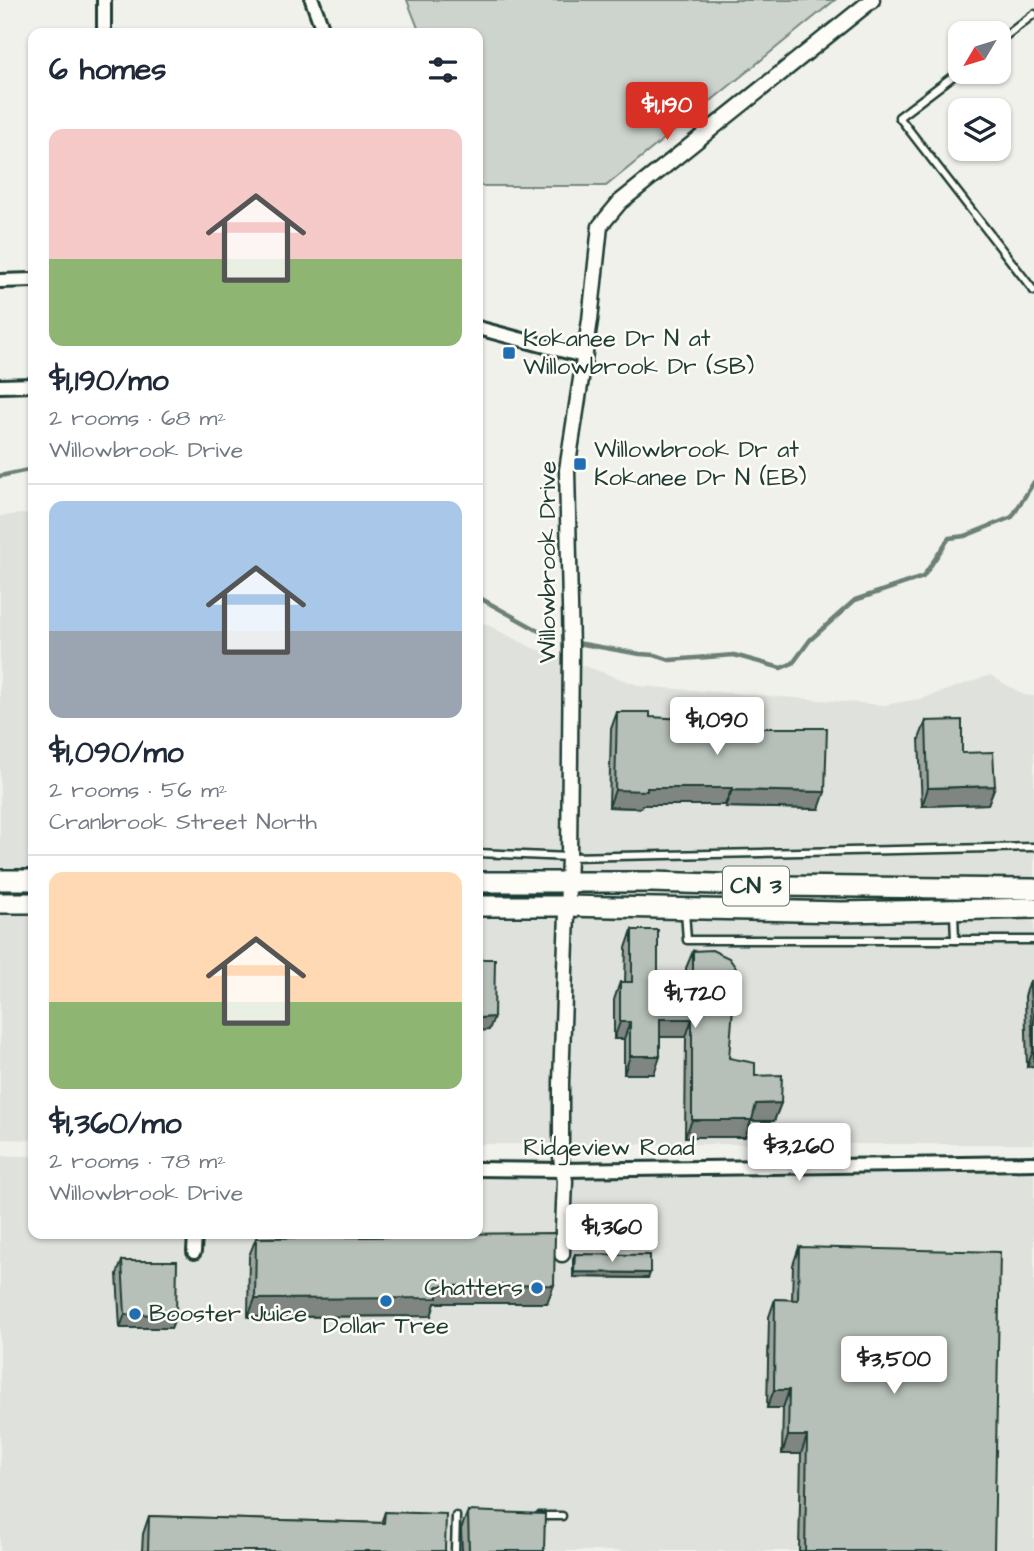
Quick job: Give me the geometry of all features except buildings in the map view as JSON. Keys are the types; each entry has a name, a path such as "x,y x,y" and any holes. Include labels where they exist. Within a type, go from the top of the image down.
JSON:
{"highway":[{"path":"0,880 28,880"},
{"name":"CN 3","path":"483,882 650,882 781,887 1034,890"},
{"path":"0,903 28,904"},
{"name":"CN 3","path":"483,906 841,912 1034,908"}],"street":[{"path":"104,0 104,28"},
{"path":"312,0 322,28"},
{"name":"Willowbrook Drive","path":"562,1254 565,1181 561,1157 561,1119 569,857 571,650 567,470 590,320 600,226 620,202 873,0"},
{"path":"0,281 28,280"},
{"path":"483,329 583,356"},
{"path":"0,386 28,385"},
{"name":"Ridgeview Road","path":"483,1169 1034,1163"},
{"path":"194,1252 195,1239"}],"lane":[{"path":"1012,31 1034,15"},
{"path":"948,80 899,117 1034,291"},
{"path":"483,853 569,857 1034,847"},
{"path":"685,909 687,940 1034,940"},
{"path":"954,911 955,940"},
{"path":"455,1551 456,1516"},
{"path":"536,1516 562,1516"}],"shaded area":[{"path":"407,0 835,0 606,186 483,186 483,28 418,28"},
{"path":"28,513 28,1140 0,1139 0,516"},
{"path":"483,623 531,647 641,686 884,705 924,698 990,675 1024,695 1034,696 1034,1144 483,1144"},
{"path":"0,1156 28,1156 28,1239 483,1239 483,1159 1034,1163 1034,1551 0,1551"}],"waterway":[{"path":"0,476 28,470"},
{"path":"577,643 655,655 670,660 734,655 781,668 793,663 810,640 855,600 923,577 949,538 965,536 1012,517 1034,482"},
{"path":"483,600 541,632"}],"place":[{"name":"Kokanee Dr N at Willowbrook Dr (SB)","path":"509,353"},
{"name":"Willowbrook Dr at Kokanee Dr N (EB)","path":"580,464"},
{"name":"Chatters","path":"537,1288"},
{"name":"Dollar Tree","path":"386,1301"},
{"name":"Booster Juice","path":"135,1314"}]}
